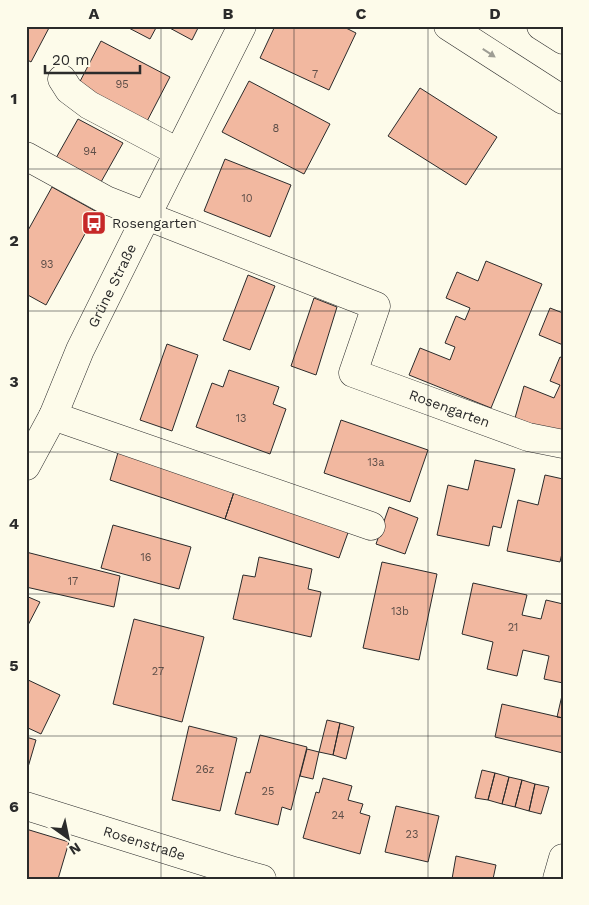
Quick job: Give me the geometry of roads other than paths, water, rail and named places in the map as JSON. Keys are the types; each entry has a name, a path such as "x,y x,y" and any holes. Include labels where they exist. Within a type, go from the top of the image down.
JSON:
{"street":[{"name":"Grüne Straße","path":"26,466 53,416 80,350 146,215 242,26"},
{"path":"448,26 563,100"},
{"path":"541,26 563,40"},
{"path":"62,79 70,90 89,105 178,152"},
{"path":"26,156 106,200 146,215"},
{"name":"Rosengarten","path":"146,215 376,306 353,373 528,437 563,444"},
{"path":"53,416 371,526"},
{"name":"Rosenstraße","path":"26,806 262,879"},
{"path":"557,879 563,858"}],"place":[{"name":"Rosengarten","path":"94,223"}]}
